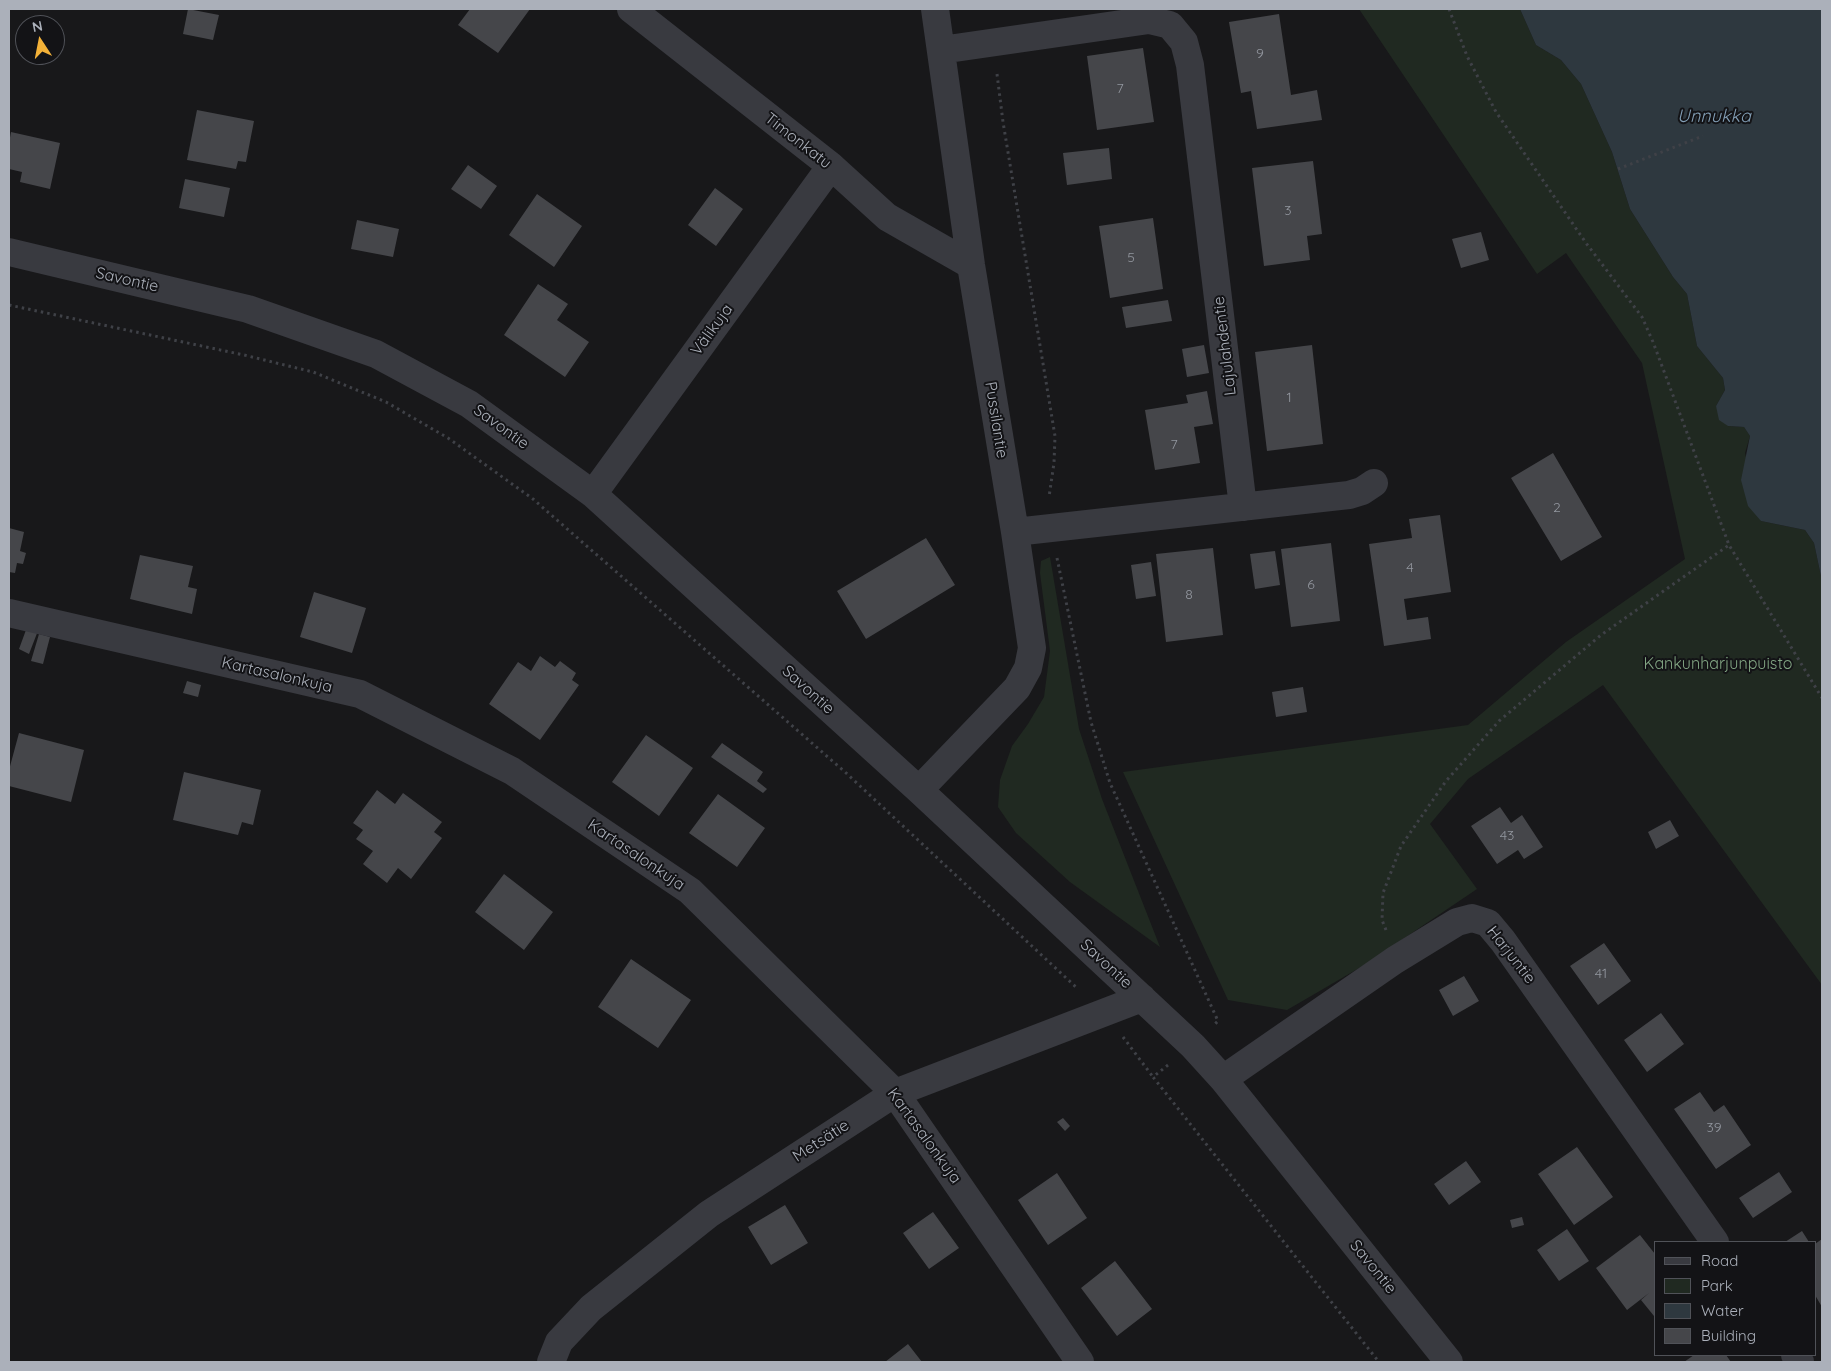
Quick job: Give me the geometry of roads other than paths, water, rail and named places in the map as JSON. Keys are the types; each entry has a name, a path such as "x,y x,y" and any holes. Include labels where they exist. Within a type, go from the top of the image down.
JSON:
{"street":[{"name":"Timonkatu","path":"631,9 831,166 887,218 971,265"},
{"name":"Pussilantie","path":"919,790 1017,688 1028,668 1032,648 971,265 935,9"},
{"name":"Lajulahdentie","path":"941,50 1149,20 1170,25 1184,42 1190,65 1243,508"},
{"name":"Välikuja","path":"593,494 831,166"},
{"name":"Savontie","path":"9,252 248,308 376,354 469,404 593,494 919,790 1193,1046 1223,1079 1449,1362"},
{"path":"1015,532 1349,495 1362,491 1374,482"},
{"name":"Kartasalonkuja","path":"9,613 360,694 512,771 690,891 895,1092 1080,1362"},
{"name":"Harjuntie","path":"1223,1079 1395,960 1457,922 1472,918 1488,923 1503,941 1715,1241"},
{"name":"Metsätie","path":"551,1362 559,1342 591,1308 709,1214 895,1092 1142,998"}],"water":[{"name":"Unnukka","path":"1520,9 1822,9 1822,581 1814,543 1805,530 1761,521 1748,506 1741,480 1750,436 1744,427 1728,426 1719,420 1716,406 1725,390 1723,378 1697,346 1687,294 1673,277 1630,209 1612,152 1581,84 1561,60 1536,45"}],"park label":[{"name":"Kankunharjunpuisto","path":"1718,664"}]}
